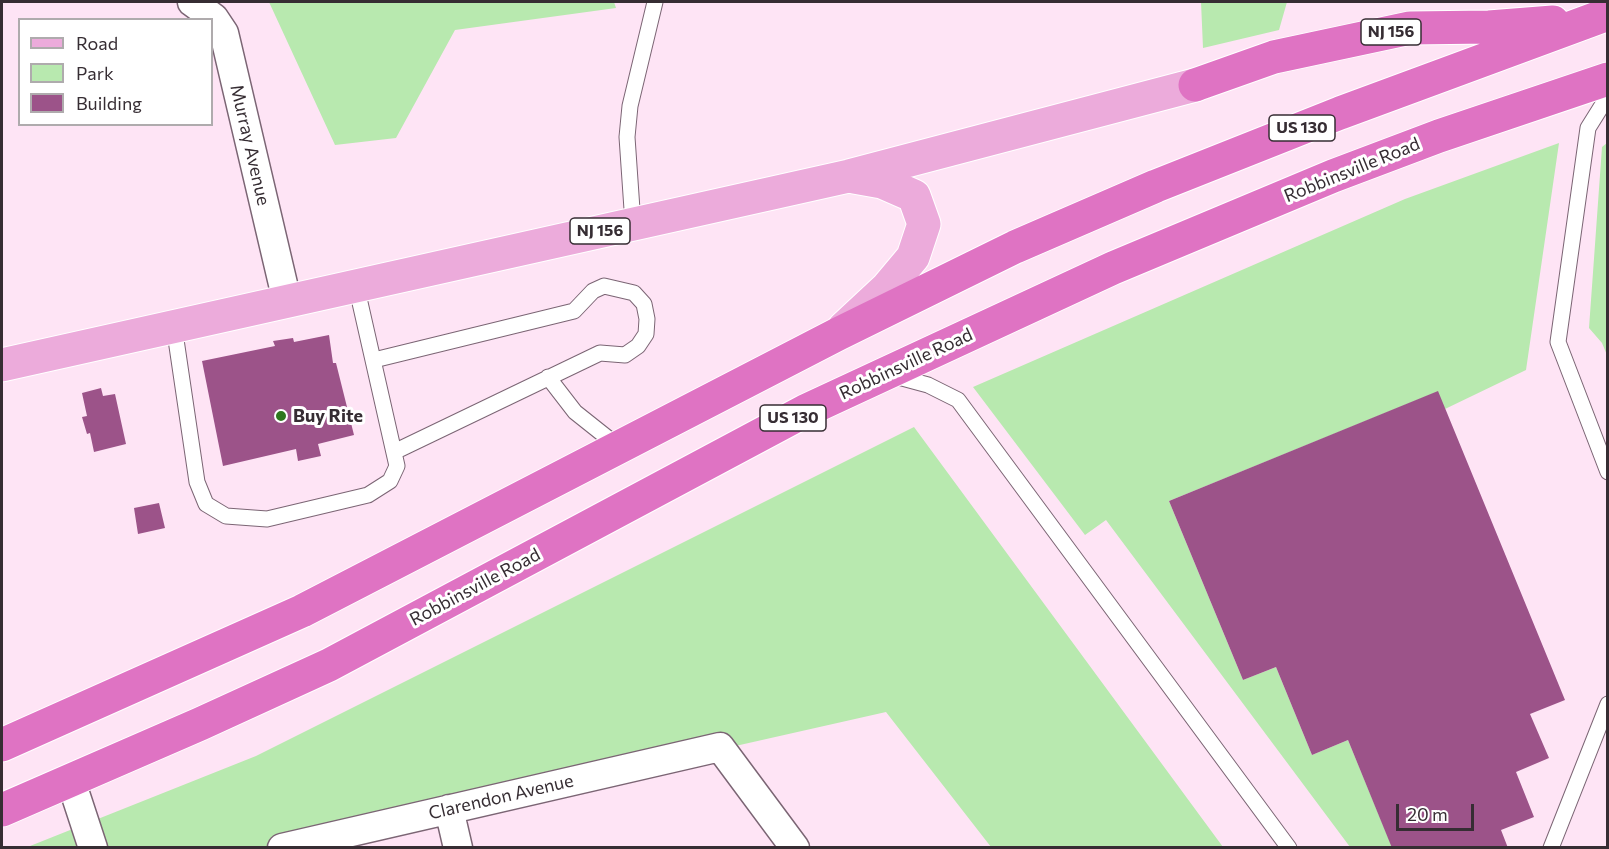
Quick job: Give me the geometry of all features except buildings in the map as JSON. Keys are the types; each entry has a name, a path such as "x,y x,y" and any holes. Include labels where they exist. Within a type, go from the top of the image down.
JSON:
{"highway":[{"name":"NJ 156","path":"1195,85 1274,57 1410,28 1489,27 1601,16"},
{"name":"US 130","path":"2,745 302,611 838,334 1014,247 1156,186 1601,16"},
{"name":"Robbinsville Road","path":"2,810 328,665 794,417 1113,268 1333,176 1439,136 1608,79"}],"main road":[{"name":"NJ 156","path":"2,364 849,177 1195,85"},
{"path":"838,334 886,288 913,257 924,225 915,196 882,182 849,177"}],"street":[{"name":"Murray Avenue","path":"192,2 214,18 224,33 287,301"},
{"name":"Clarendon Avenue","path":"282,848 720,747 795,848"},
{"path":"71,781 93,848"},
{"path":"449,808 458,848"}],"lane":[{"path":"633,224 627,137 630,106 655,2"},
{"path":"1608,96 1588,128 1558,342 1608,472"},
{"path":"174,326 197,482 206,504 226,516 267,519 368,495 390,481 397,466 356,285"},
{"path":"374,360 574,311 593,291 603,286 634,293 644,304 647,319 646,334 638,346 625,355 600,353 394,453"},
{"path":"885,374 928,385 958,400 1288,848"},
{"path":"548,377 575,412 620,447"},
{"path":"1551,848 1608,704"}],"green space":[{"path":"269,2 614,2 616,8 455,30 396,138 335,145"},
{"path":"1201,2 1287,2 1279,30 1203,48"},
{"path":"1559,143 1526,370 1445,409 1437,392 1169,501 1243,680 1276,667 1312,755 1348,740 1392,847 1350,847 1106,520 1085,535 973,387 1405,199"},
{"path":"1607,143 1607,355 1602,343 1589,328 1602,147"},
{"path":"914,427 1223,847 991,847 886,712 288,847 25,848 256,756"}],"place":[{"name":"Buy Rite","path":"281,416"}]}
